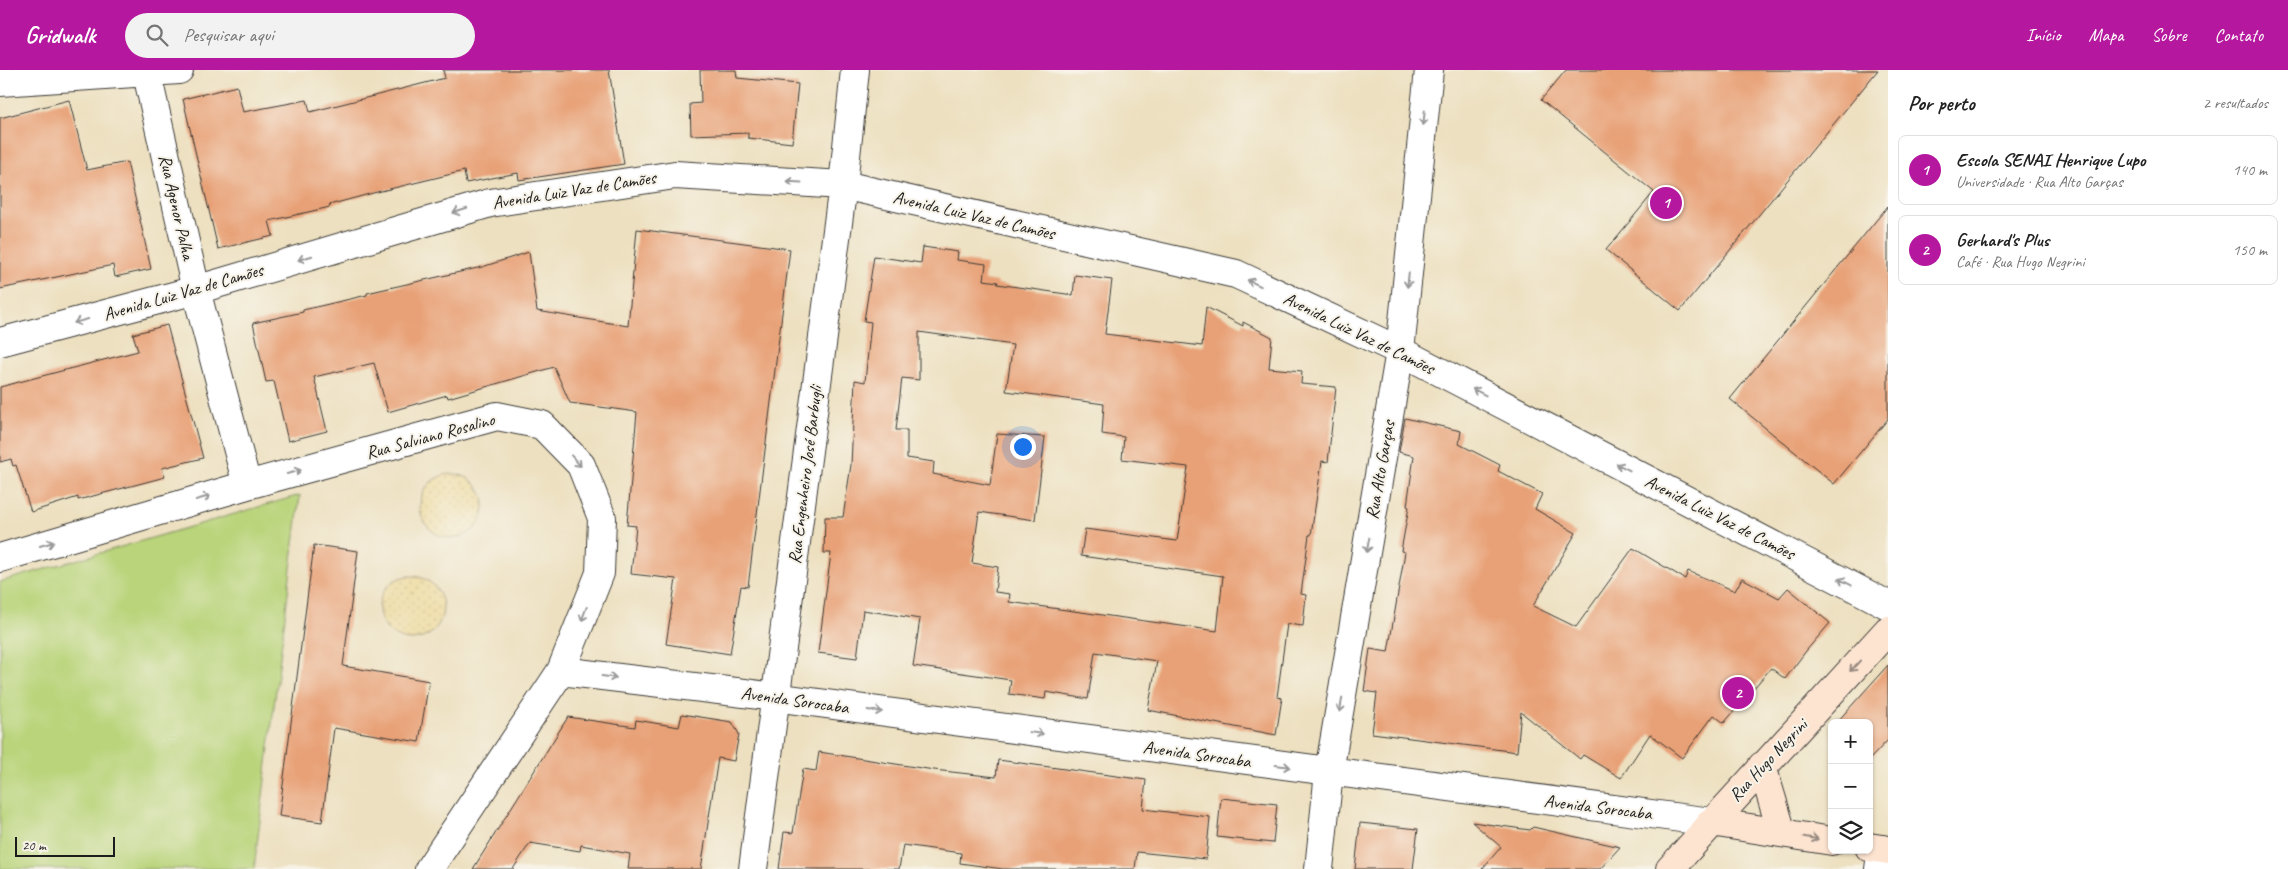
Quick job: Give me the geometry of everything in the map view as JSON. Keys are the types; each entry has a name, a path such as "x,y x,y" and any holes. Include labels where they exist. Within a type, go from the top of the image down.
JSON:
{"main road":[{"name":"Rua Hugo Negrini","path":"1670,869 1888,630"},
{"path":"1762,766 1782,833"},
{"name":"Avenida Sorocaba","path":"1711,822 1828,840"}],"street":[{"path":"0,82 84,72 147,74 179,70"},
{"name":"Rua Alto Garças","path":"1318,869 1329,772 1400,351 1429,70"},
{"name":"Rua Agenor Palha","path":"147,74 196,290 247,485"},
{"name":"Rua Engenheiro José Barbugli","path":"753,869 843,185 847,74"},
{"name":"Avenida Luiz Vaz de Camões","path":"0,342 196,290 490,203 675,175 843,185 1236,274 1400,351 1888,605"},
{"name":"Rua Salviano Rosalino","path":"0,558 247,485 497,416 542,425 581,466 602,518 600,573 561,671 429,869"},
{"name":"Avenida Sorocaba","path":"561,671 1711,822"}],"green space":[{"path":"300,495 254,869 0,869 0,582"}],"sand":[{"path":"446,474 458,474 475,483 482,494 484,506 482,518 475,529 458,538 446,538 434,533 425,524 420,512 420,500 425,488 434,479"},
{"path":"411,576 423,578 434,585 441,596 443,608 441,620 434,631 423,638 411,640 399,638 388,631 381,620 379,608 381,596 388,585 399,578"}],"building":[{"path":"443,70 609,70 624,164 519,180 518,173 466,183 464,171 373,193 329,205 330,207 269,221 273,236 218,249 183,99 237,86 243,112 307,100 310,112 445,78"},
{"path":"700,70 736,70 737,78 798,84 792,143 748,138 748,133 691,135 690,104 701,103"},
{"path":"1566,70 1878,70 1680,311 1606,250 1654,192 1541,100"},
{"path":"69,100 87,170 127,162 151,269 115,277 113,265 0,289 0,118"},
{"path":"1888,206 1888,419 1834,484 1730,399"},
{"path":"637,229 790,249 748,587 741,586 730,654 666,644 676,579 631,574 636,526 627,525 637,412 570,403 554,367 448,398 447,395 388,412 374,363 314,377 327,431 288,441 274,381 266,382 253,323 303,312 303,310 367,295 367,293 482,267 529,252 537,311 628,326"},
{"path":"923,247 958,252 957,260 986,264 984,280 998,282 997,284 1073,295 1075,275 1112,280 1105,334 1202,346 1206,307 1243,326 1243,322 1272,337 1269,368 1302,371 1301,384 1336,387 1328,462 1322,461 1311,535 1309,535 1301,594 1306,595 1303,626 1287,624 1277,697 1282,698 1276,735 1148,710 1157,661 1095,652 1088,699 1046,692 1045,699 1009,694 1011,680 913,666 920,619 863,610 857,658 818,653 831,553 824,553 825,517 843,517 851,465 855,380 865,382 871,322 864,321 874,256 921,263","holes":["919,332 1013,345 1006,391 1104,404 1102,434 1124,437 1122,459 1188,467 1177,541 1085,529 1081,556 1223,576 1217,631 1009,602 1010,594 995,592 998,567 972,563 979,512 1035,520 1045,437 997,434 990,485 933,474 934,462 907,458 907,430 896,430 902,378 919,380"]},
{"path":"167,325 203,458 162,468 165,477 78,500 78,497 31,512 16,465 13,466 11,459 0,462 0,387 138,351 133,334"},
{"path":"1405,418 1461,431 1459,444 1500,465 1498,471 1542,494 1535,509 1576,533 1533,606 1576,627 1633,548 1685,579 1688,571 1735,591 1742,578 1779,598 1788,588 1830,623 1785,679 1771,668 1724,723 1714,715 1682,758 1650,734 1621,778 1583,755 1580,759 1521,712 1517,752 1372,733 1377,693 1364,691 1370,649 1388,652 1405,552 1401,551 1409,507 1407,506 1414,456 1399,452"},
{"path":"314,545 358,551 343,666 429,681 419,742 334,728 322,822 279,816"},
{"path":"1888,665 1888,740 1873,756 1873,719 1840,719"},
{"path":"682,714 732,722 739,734 734,761 718,758 701,869 628,869 630,854 581,845 580,851 530,843 513,869 473,869 568,717 635,727 636,720 679,727"},
{"path":"819,752 934,770 996,777 998,760 1146,780 1143,809 1210,817 1206,859 1137,852 1135,869 1003,869 960,863 961,853 903,845 899,869 779,869 784,832 793,833 803,769 816,771"},
{"path":"1221,798 1277,804 1273,843 1217,837"},
{"path":"1472,822 1530,830 1533,827 1620,847 1600,869 1482,869 1501,847"},
{"path":"1360,823 1418,829 1413,869 1355,869"}],"place":[{"name":"Escola SENAI Henrique Lupo","path":"1666,203"},
{"name":"Gerhard's Plus","path":"1738,693"}]}
